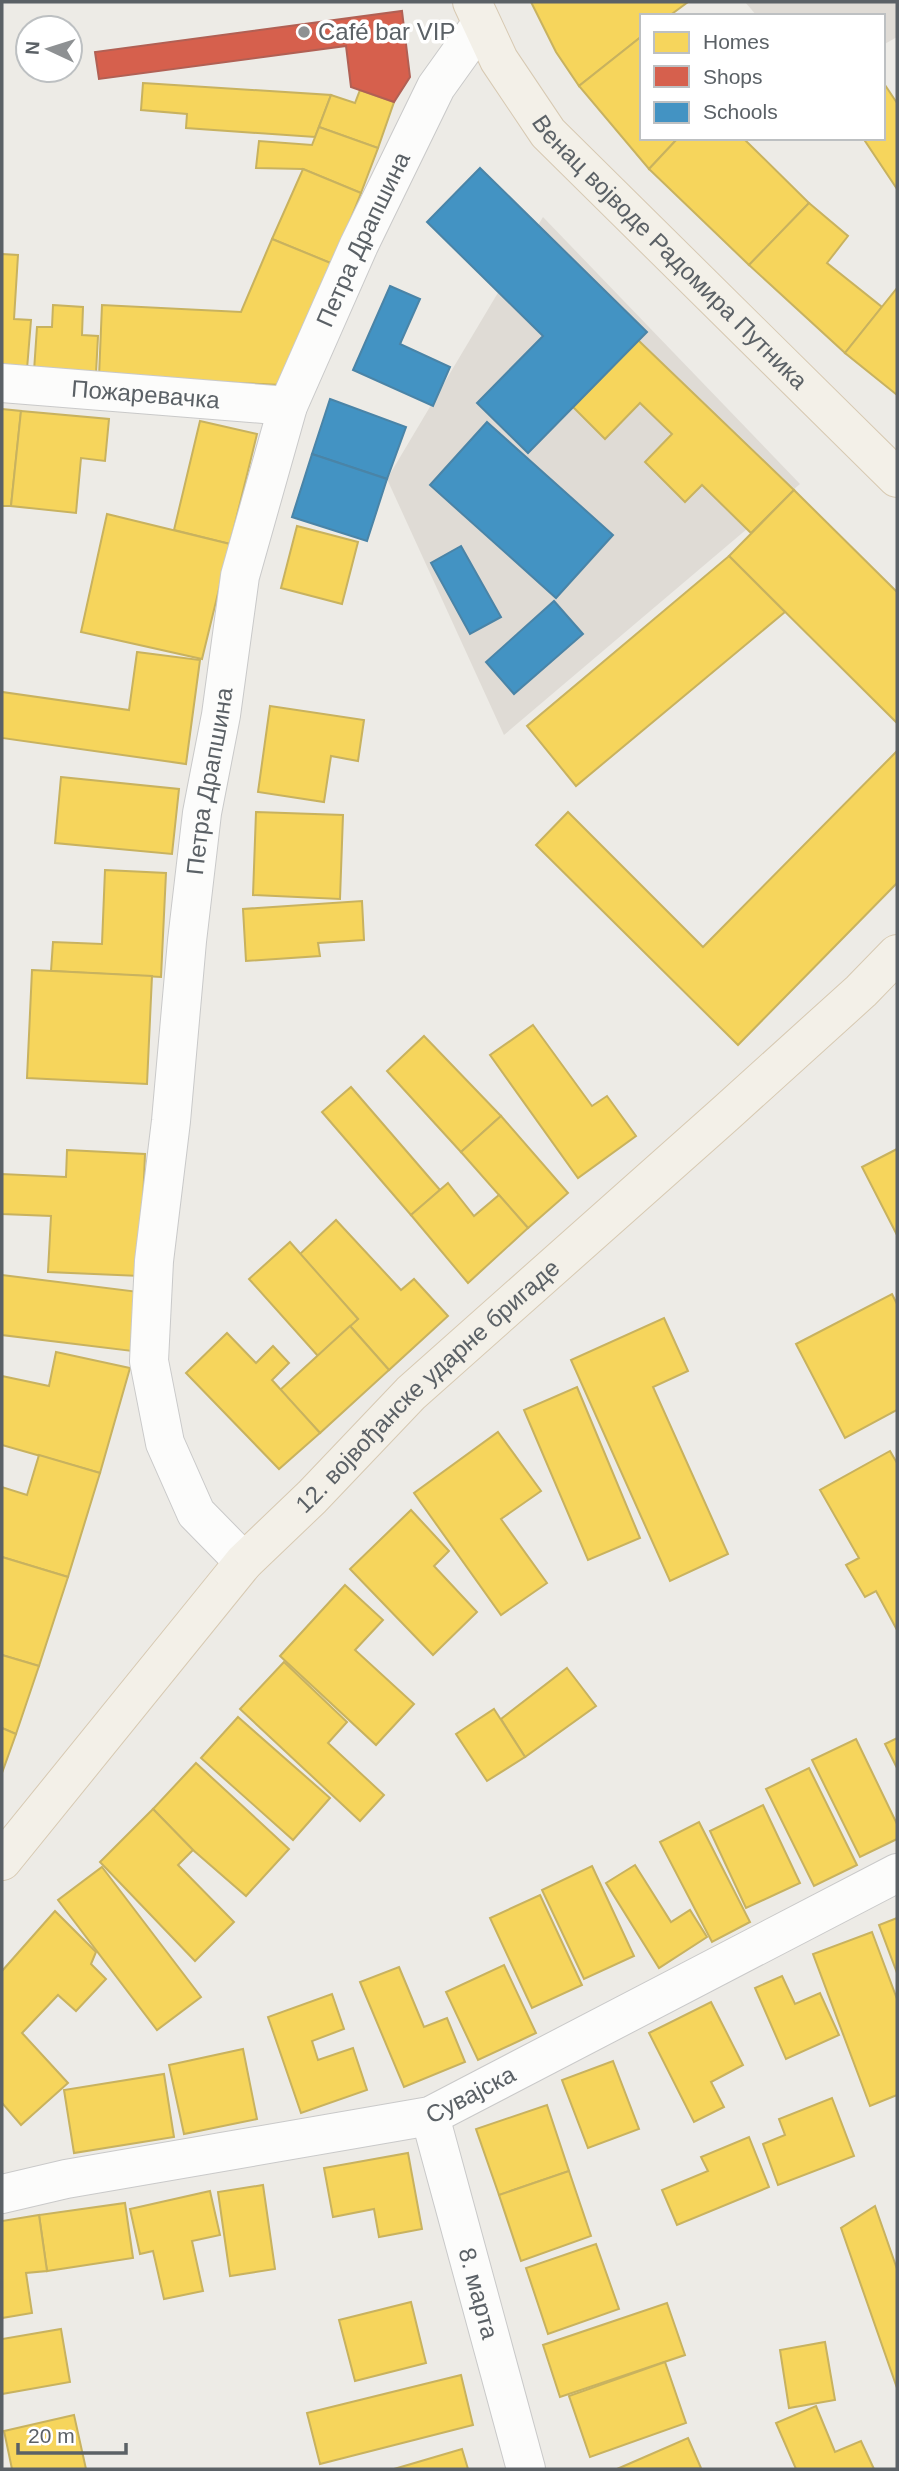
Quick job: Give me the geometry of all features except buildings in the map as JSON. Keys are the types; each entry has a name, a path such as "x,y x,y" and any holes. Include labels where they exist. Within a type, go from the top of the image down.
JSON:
{"main road":[{"name":"Венац војводе Радомира Путника","path":"477,13 510,78 548,133 897,478"},
{"name":"12. војвођанске ударне бригаде","path":"2,1861 244,1562 312,1497 411,1393 735,1105 861,991 897,954"}],"street":[{"name":"Петра Драпшина","path":"244,1562 196,1513 165,1443 149,1360 154,1261 202,813 221,715 240,576 288,406 359,245 436,87 477,13"},
{"name":"Пожаревачка","path":"2,383 288,406"},
{"name":"Сувајска","path":"2,2194 66,2179 430,2116 897,1873"},
{"name":"8. марта","path":"430,2116 526,2469"}],"shaded area":[{"path":"745,2 897,2 897,37 885,44 885,14 755,14"},
{"path":"543,217 800,484 504,735 387,479"}],"place":[{"name":"Café bar VIP","path":"304,32"}]}
